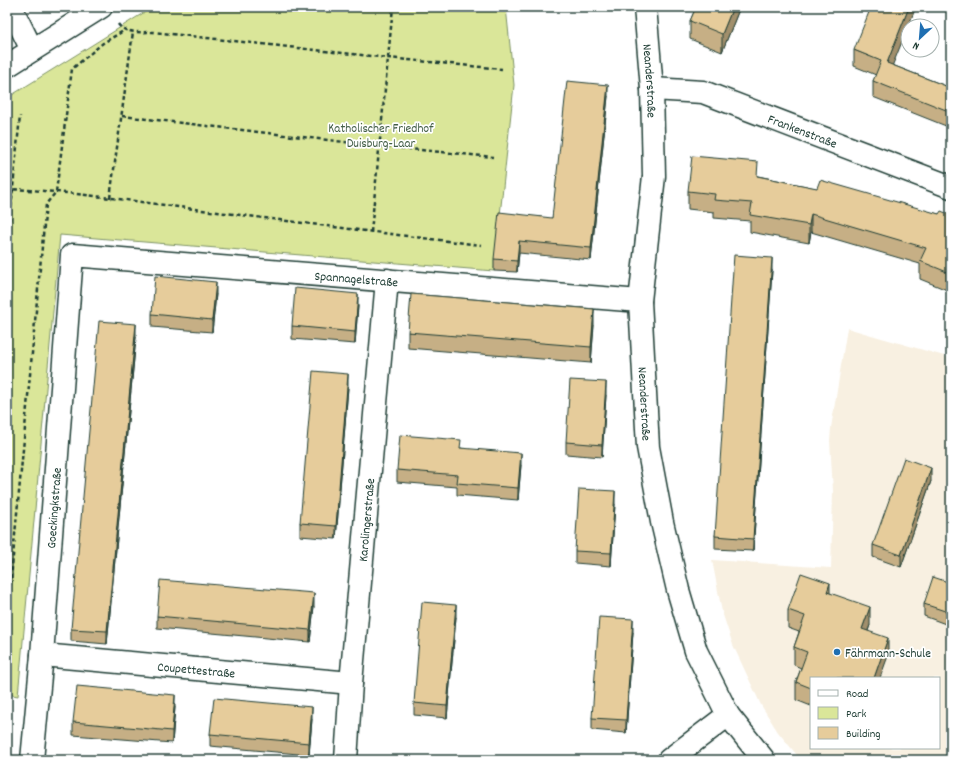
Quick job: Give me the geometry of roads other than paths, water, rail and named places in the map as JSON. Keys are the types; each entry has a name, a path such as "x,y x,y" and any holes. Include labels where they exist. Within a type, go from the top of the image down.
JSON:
{"street":[{"path":"11,7 32,50"},
{"path":"7,66 100,7"},
{"name":"Neanderstraße","path":"645,7 652,89 654,176 640,301 648,447 662,522 678,590 696,651 728,715 764,760"},
{"name":"Frankenstraße","path":"652,89 703,92 951,187"},
{"name":"Spannagelstraße","path":"72,255 640,301"},
{"name":"Goeckingkstraße","path":"32,760 42,655 72,255"},
{"name":"Karolingerstraße","path":"346,760 351,683 387,280"},
{"name":"Coupettestraße","path":"42,655 351,683"},
{"path":"669,760 728,715"}],"place":[{"name":"Fährmann-Schule","path":"837,652"}],"park label":[{"name":"Katholischer Friedhof Duisburg-Laar","path":"381,134"}]}
